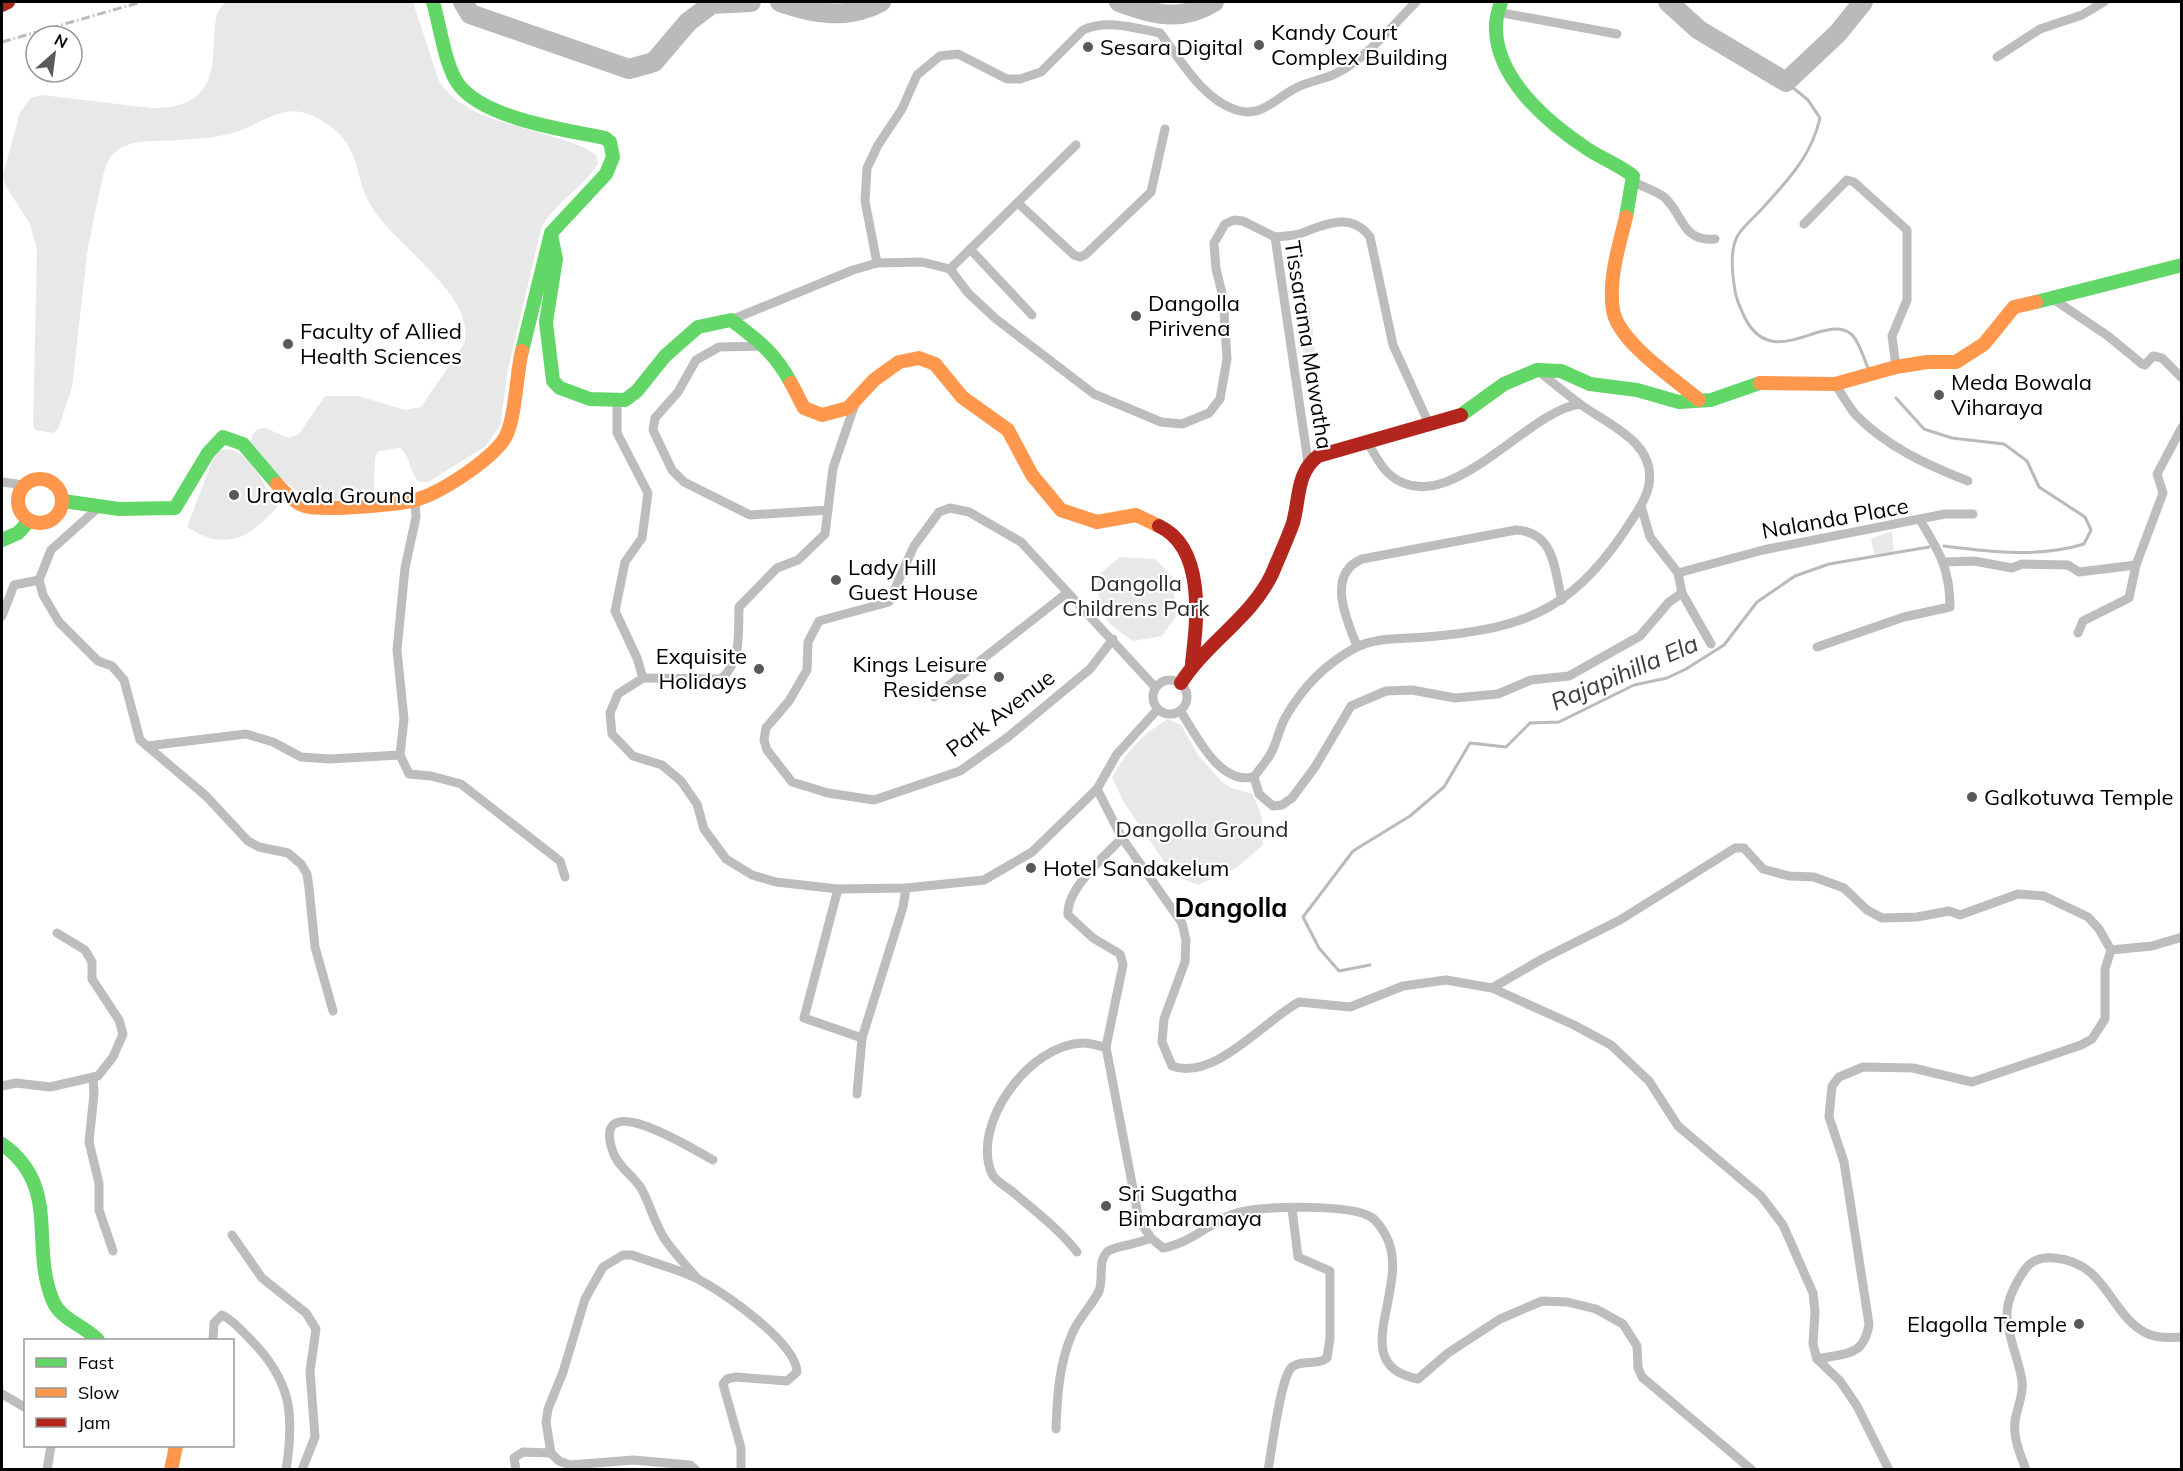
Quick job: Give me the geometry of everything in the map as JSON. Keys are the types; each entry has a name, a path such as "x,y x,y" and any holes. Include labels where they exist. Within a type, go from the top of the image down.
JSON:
{"main road":[{"path":"2,4 8,2"},
{"path":"63,501 98,508 145,511 175,508 183,500 210,447 223,437 243,444 286,494 303,506 324,509 415,500 438,490 483,460 504,440 510,423 517,370 551,233 606,174 613,157 610,142 605,138 554,128 506,112 473,97 459,85 433,2"},
{"path":"1499,7 1495,27 1498,45 1509,72 1534,107 1588,149 1633,176 1634,182 1612,289 1612,310 1616,321 1633,342 1699,400"},
{"path":"551,233 556,259 546,322 553,381 560,388 590,399 625,400 638,391 665,356 699,327 731,320 766,346 780,363 804,408 822,416 848,408 874,380 900,362 919,358 935,364 962,397 1008,430 1032,475 1061,510 1097,522 1136,515 1166,529 1186,553 1194,573 1197,624 1192,663 1180,683"},
{"path":"1192,663 1204,655 1258,597 1268,581 1287,539 1296,510 1300,476 1308,462 1318,456 1429,424 1456,419 1504,384 1537,370 1561,371 1590,384 1637,390 1678,402 1711,400 1757,383 1835,384 1896,367 1927,362 1956,362 1984,344 2014,307 2181,265"},
{"path":"40,478 55,484 63,501 62,509 52,521 44,524 29,522 17,505 24,485 40,478"},
{"path":"2,540 18,533 29,522"},
{"path":"2,1144 24,1163 38,1194 45,1236 44,1275 54,1303 63,1316 95,1339"},
{"path":"171,1470 176,1447"}],"street":[{"path":"877,263 865,201 867,168 878,145 902,109 917,75 939,57 958,54 1007,79 1020,79 1041,72 1083,30 1091,26 1119,25 1160,33 1209,95 1237,111 1258,111 1270,106 1294,88 1327,77 1347,67 1362,56 1416,2"},
{"path":"1997,57 2040,29 2082,15 2104,2"},
{"path":"1499,7 1617,34"},
{"path":"1019,204 1074,255 1080,257 1085,255 1151,192 1165,129"},
{"path":"731,320 853,270 877,263 922,262 950,269 1019,204 1076,145"},
{"path":"1804,224 1847,180 1854,182 1907,230 1907,300 1892,336 1896,367"},
{"path":"1634,182 1665,198 1686,230 1707,239 1715,239"},
{"name":"Tissarama Mawatha","path":"950,269 968,293 996,320 1094,394 1161,422 1182,424 1209,413 1220,399 1227,359 1225,311 1221,282 1216,269 1214,243 1225,224 1234,220 1243,221 1275,237 1308,462"},
{"path":"1275,237 1298,234 1326,224 1347,222 1364,230 1370,237 1386,323 1397,357 1429,424"},
{"path":"970,249 1032,315"},
{"path":"2050,297 2108,336 2142,364 2145,365 2153,356 2162,358 2181,378"},
{"path":"766,346 719,347 696,360 678,392 655,418 652,430 672,470 684,482 750,515 828,510"},
{"path":"1181,712 1222,770 1244,780 1254,777 1270,755 1285,718 1303,690 1326,667 1357,646 1382,640 1474,633 1531,618 1562,600 1602,564 1641,506 1650,484 1648,462 1633,440 1580,404 1537,370"},
{"path":"1835,384 1856,414 1897,448 1920,462 1968,481"},
{"path":"616,400 617,433 648,493 642,538 625,562 615,610 637,658 643,678"},
{"path":"856,402 833,468 825,534 798,560 777,568 739,607 738,649 729,672 721,679 643,678 618,694 610,713 612,734 633,756 662,765 681,781 697,804 704,829 726,859 752,875 776,882 838,889 906,888 984,880 1032,852 1097,789 1118,754 1157,710"},
{"path":"1368,443 1392,476 1408,486 1425,487 1468,472 1522,436 1550,413 1580,404"},
{"path":"2079,633 2083,621 2129,598 2136,565 2163,493 2157,474 2181,427"},
{"path":"2,482 24,485"},
{"path":"415,500 417,517 405,568 398,650 404,719 400,755 409,774 432,776 461,784 560,861 565,877"},
{"path":"1641,506 1650,537 1678,573 1682,593 1711,644"},
{"path":"98,508 51,550 39,580 43,595 59,622 98,662 112,666 124,680 141,740 206,796 248,841 259,847 288,853 301,864 307,874 315,947 333,1011"},
{"name":"Park Avenue","path":"950,508 969,512 1021,542 1113,639 1089,669 1008,737 960,771 874,800 828,793 792,782 767,750 764,740 766,728 789,701 807,670 808,642 819,621 889,602 914,546 939,512 950,508"},
{"path":"1920,520 1945,514 1973,514"},
{"name":"Nalanda Place","path":"1678,573 1763,550 1920,520 1945,562 1950,588 1950,607 1904,618 1817,647"},
{"path":"1357,646 1340,591 1345,573 1351,563 1362,558 1516,530 1531,531 1543,538 1551,557 1562,600"},
{"path":"1945,562 1974,561 2012,568 2022,564 2068,565 2079,572 2136,565"},
{"path":"2,616 14,585 39,580"},
{"path":"934,697 1067,593"},
{"path":"1254,777 1259,794 1273,806 1282,805 1292,798 1315,767 1351,706 1386,691 1412,690 1455,698 1498,694 1531,680 1569,676 1640,636 1669,602 1682,593"},
{"path":"1113,639 1155,687"},
{"path":"1169,679 1180,683 1188,698 1181,712 1166,715 1157,710 1152,699 1155,687 1169,679"},
{"path":"147,746 246,734 273,742 302,757 330,759 400,755"},
{"path":"1097,789 1122,838 1182,923 1186,940 1185,962 1164,1019 1162,1042 1172,1066 1181,1070 1210,1062 1240,1046 1299,1002 1350,1007 1403,986 1446,980 1492,988 1574,1025 1611,1045 1648,1081 1678,1126 1761,1196 1783,1225 1813,1293 1815,1312 1812,1344 1817,1359 1840,1381 1857,1406 1888,1470"},
{"path":"1122,838 1091,870 1067,906 1068,915 1093,938 1120,954 1123,965 1106,1047 1139,1220 1151,1238 1163,1248 1178,1245 1240,1212 1338,1208 1370,1216 1378,1222 1389,1240 1394,1276 1380,1335 1383,1351 1388,1365 1404,1376 1418,1379 1448,1353 1500,1319 1542,1301 1567,1302 1596,1309 1623,1324 1636,1346 1638,1368 1642,1377 1752,1470"},
{"path":"1492,988 1544,958 1620,920 1735,848 1744,848 1763,869 1789,876 1814,877 1844,888 1867,910 1882,918 1917,917 1949,911 1960,915 2018,894 2044,896 2088,918 2099,929 2111,950 2105,969 2105,1019 2092,1039 2081,1045 1972,1082 1903,1068 1863,1067 1839,1077 1832,1086 1829,1117 1844,1162 1869,1324 1867,1341 1856,1352 1817,1359"},
{"path":"857,1094 862,1038 903,907 906,888"},
{"path":"838,889 804,1018 862,1038"},
{"path":"2,1086 16,1083 50,1087 98,1076 113,1057 123,1034 119,1020 92,979 92,962 85,950 57,933"},
{"path":"2111,950 2152,946 2181,937"},
{"path":"1077,1252 1065,1236 992,1176 986,1148 997,1107 1024,1073 1047,1055 1065,1047 1083,1043 1106,1047"},
{"path":"93,1077 88,1142 99,1183 99,1210 113,1251"},
{"path":"697,1279 664,1238 641,1188 613,1154 610,1134 614,1125 622,1121 642,1122 713,1160"},
{"path":"1268,1470 1282,1394 1290,1369 1297,1364 1322,1362 1327,1358 1330,1338 1330,1271 1298,1257 1292,1209"},
{"path":"232,1235 262,1278 306,1313 316,1329 310,1371 315,1437 302,1470"},
{"path":"1056,1429 1058,1390 1065,1357 1072,1334 1099,1290 1105,1254 1111,1248 1138,1245 1151,1238"},
{"path":"696,1470 690,1465 633,1460 570,1465 559,1461 551,1453 546,1422 548,1408 563,1372 585,1299 603,1267 622,1255 632,1255 697,1279 774,1332 792,1354 797,1364 797,1372 787,1381 736,1377 728,1379 723,1384 741,1448 741,1470"},
{"path":"2026,1470 2015,1440 2015,1421 2023,1383 2007,1313 2017,1280 2031,1262 2046,1257 2064,1258 2088,1270 2108,1289 2123,1314 2146,1334 2170,1338 2181,1337"},
{"path":"213,1339 214,1323 222,1315 230,1319 255,1344 279,1375 290,1408 292,1432 286,1470"},
{"path":"2,1394 24,1407"},
{"path":"47,1470 51,1447"},
{"path":"516,1470 514,1458 523,1452 551,1453"}],"green space":[{"path":"226,2 413,2 439,81 449,94 476,112 573,143 596,155 598,163 592,172 553,211 541,229 507,374 501,424 486,446 428,482 419,482 413,474 404,451 400,448 378,451 375,458 374,492 370,496 332,500 315,498 303,494 283,480 251,442 252,435 258,429 265,428 289,438 299,434 325,396 359,396 405,410 421,407 464,344 465,326 459,308 447,290 382,221 371,206 354,157 346,142 338,132 326,124 301,112 284,112 221,136 133,143 120,148 110,157 104,171 88,247 72,387 58,429 53,433 35,430 33,424 37,250 30,224 5,185 3,175 20,112 31,98 42,95 151,108 180,105 198,95 208,80 218,12"},
{"path":"1310,305 1315,352 1303,353 1297,306"},
{"name":"Urawala Ground","path":"229,449 237,452 252,465 277,507 247,534 225,540 213,539 187,527 213,459 221,450"},
{"path":"1892,531 1894,552 1874,554 1871,539"},
{"name":"Dangolla Childrens Park","path":"1120,557 1155,559 1172,576 1176,616 1162,636 1133,641 1114,627 1104,615 1099,599 1097,576"},
{"name":"Dangolla Ground","path":"1168,719 1181,725 1198,755 1222,782 1231,788 1253,794 1262,818 1263,845 1236,868 1198,885 1173,875 1123,801 1112,777 1136,744"}],"waterway":[{"path":"463,2 470,14 629,69 654,62 688,22 712,4 751,2"},
{"path":"780,2 805,10 831,13 856,11 881,2"},
{"path":"1119,2 1143,10 1166,14 1190,13 1214,2"},
{"path":"1668,2 1699,30 1786,82 1838,33 1863,2"},
{"name":"Rajapihilla Ela","path":"1786,82 1808,100 1820,118 1810,145 1796,169 1745,226 1735,241 1732,259 1737,298 1745,318 1756,334 1770,341 1784,341 1827,330 1840,329 1851,334 1859,345 1869,370"},
{"name":"Rajapihilla Ela","path":"1896,398 1924,429 1952,438 2004,444 2027,461 2039,487 2085,517 2091,530 2084,544 2049,551 1997,552 1944,546"},
{"name":"Rajapihilla Ela","path":"1370,965 1339,971 1319,948 1303,917 1353,851 1410,816 1444,787 1470,743 1506,747 1530,723 1559,722 1634,685 1667,678 1686,669 1724,645 1757,602 1795,576 1829,564 1929,547"}],"railway":[{"path":"2,42 141,2"}],"traffic: fast":[{"path":"433,2 450,68 459,85 471,97 506,115 549,127 605,138 610,142 613,157 606,174 551,233 522,351"},
{"path":"1501,2 1496,22 1498,45 1504,63 1514,81 1541,113 1557,127 1589,150 1633,176 1626,217"},
{"path":"551,235 556,259 546,322 553,381 560,388 590,399 625,400 637,391 665,356 698,327 731,320 765,348 779,363 791,383"},
{"path":"2036,302 2182,265"},
{"path":"1461,415 1504,384 1537,370 1561,371 1590,384 1637,390 1679,402 1711,400 1760,383"},
{"path":"63,501 119,509 175,508 208,453 223,437 243,444 277,484"},
{"path":"2,540 18,533 29,521"},
{"path":"2,1144 20,1161 32,1179 41,1217 46,1280 53,1301 67,1318 97,1339"}],"traffic: slow":[{"path":"1626,217 1612,287 1613,310 1617,322 1636,347 1699,400"},
{"path":"1760,383 1835,384 1896,367 1927,362 1956,362 1984,344 2014,307 2036,302"},
{"path":"277,484 286,494 305,506 343,508 415,500 450,484 475,467 503,441 511,423 522,351"},
{"path":"791,383 804,408 822,415 848,408 874,380 899,362 919,358 935,364 962,397 1008,430 1032,475 1061,510 1097,522 1136,515 1159,526"},
{"path":"40,479 56,485 62,501 56,517 40,523 24,517 18,501 24,485 40,479"},
{"path":"171,1470 176,1447"}],"traffic: jam":[{"path":"2,5 8,2"},
{"path":"1181,683 1203,655 1241,617 1263,590 1291,529 1302,478 1318,456 1461,415"},
{"path":"1159,526 1174,537 1185,551 1191,568 1196,607 1192,663"}],"place":[{"name":"Kandy Court Complex Building","path":"1259,45"},
{"name":"Sesara Digital","path":"1088,47"},
{"name":"Dangolla Pirivena","path":"1136,316"},
{"name":"Faculty of Allied Health Sciences","path":"288,344"},
{"name":"Meda Bowala Viharaya","path":"1939,395"},
{"name":"Urawala Ground","path":"234,495"},
{"name":"Lady Hill Guest House","path":"836,580"},
{"name":"Exquisite Holidays","path":"759,669"},
{"name":"Kings Leisure Residense","path":"999,677"},
{"name":"Galkotuwa Temple","path":"1972,797"},
{"name":"Hotel Sandakelum","path":"1031,868"},
{"name":"Sri Sugatha Bimbaramaya","path":"1106,1206"},
{"name":"Elagolla Temple","path":"2079,1324"}],"district":[{"name":"Dangolla","path":"1231,907"}]}
